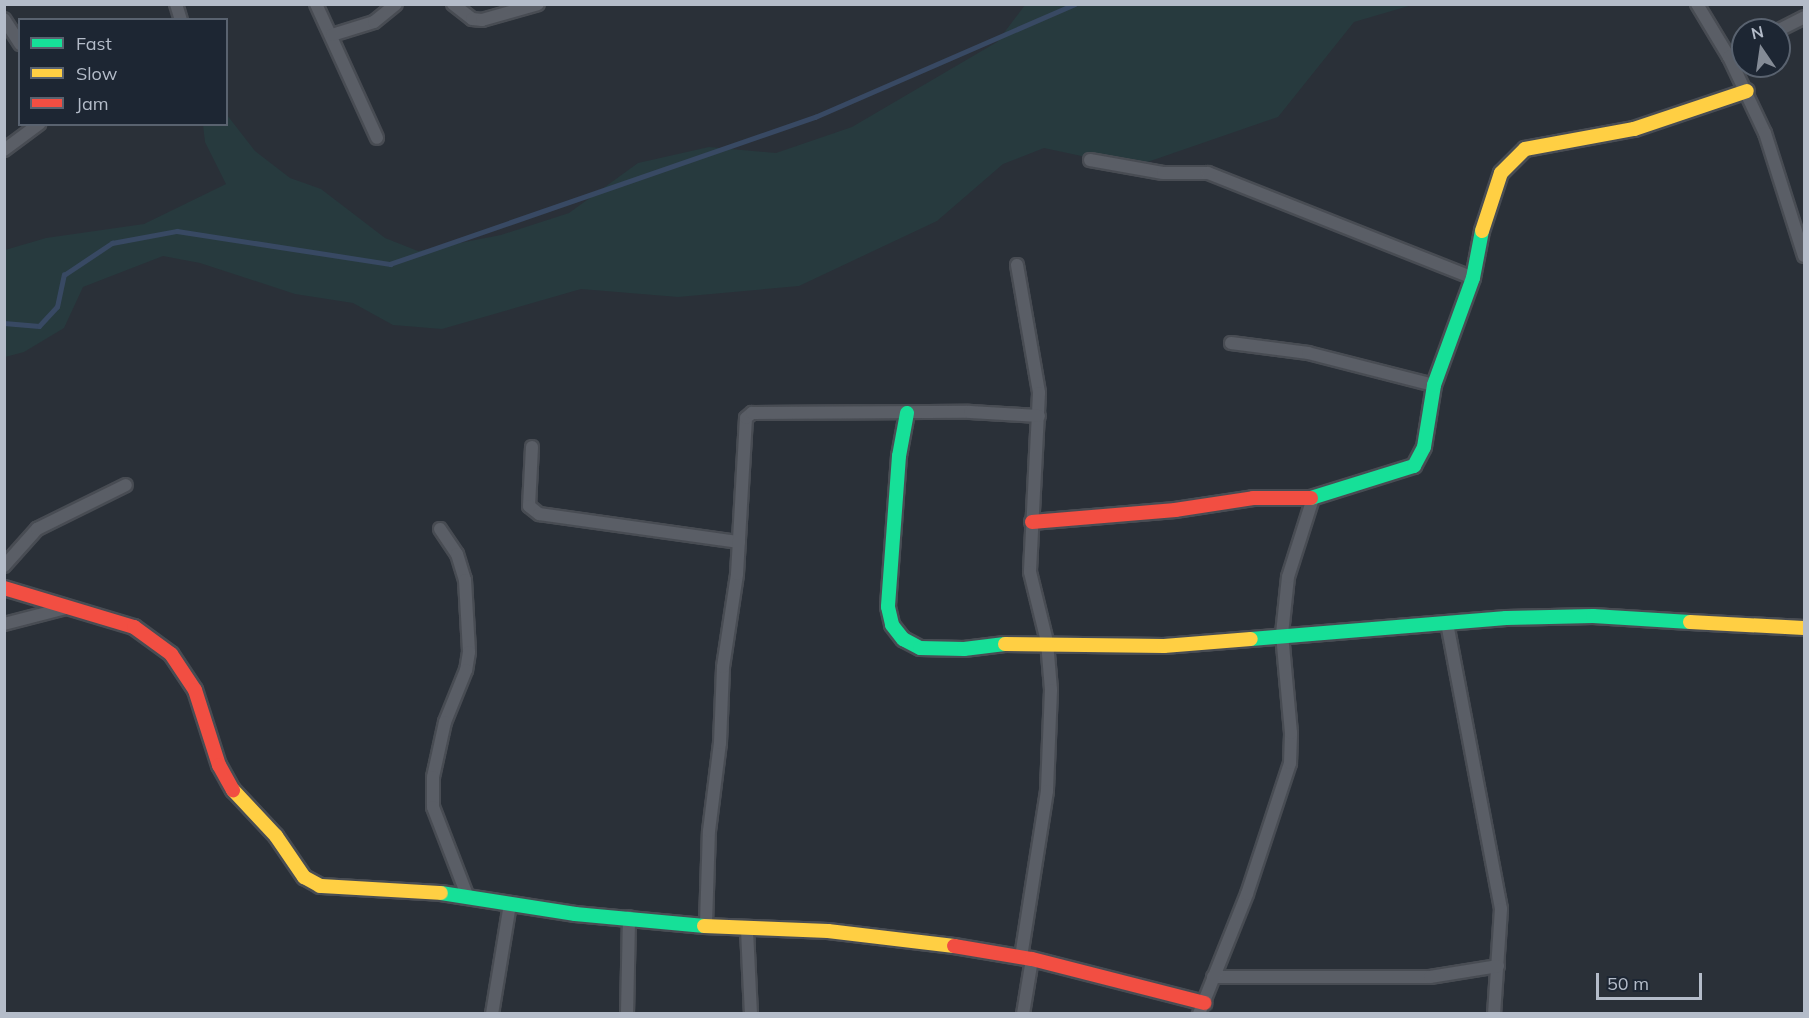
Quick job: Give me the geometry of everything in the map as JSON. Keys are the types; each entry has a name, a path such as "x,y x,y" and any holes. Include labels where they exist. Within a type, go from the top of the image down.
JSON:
{"street":[{"path":"316,4 377,138"},
{"path":"332,35 374,21 396,4"},
{"path":"453,4 472,19 482,20 538,4"},
{"path":"1697,4 1729,57 1766,133 1804,256"},
{"path":"4,19 18,41"},
{"path":"1032,522 1175,510 1253,498 1314,498 1329,490 1393,477 1414,466 1424,447 1434,385 1473,278 1483,224 1501,173 1519,154 1560,140 1634,129 1747,91"},
{"path":"4,150 36,126"},
{"path":"1090,160 1163,173 1209,173 1473,278"},
{"path":"1017,265 1039,393 1030,572 1047,642 1051,690 1047,791 1026,958 1023,1014"},
{"path":"1231,343 1308,353 1434,385"},
{"path":"706,924 723,667 739,542 744,421 749,415 907,413 1039,416"},
{"path":"907,413 899,456 888,591 892,625 903,639 920,648 1047,642 1164,646 1282,634 1605,616 1804,628"},
{"path":"532,447 529,506 539,514 739,542"},
{"path":"4,566 37,529 126,485"},
{"path":"4,588 134,627 171,654 195,690 219,765 232,788 276,836 304,877 320,886 467,895 510,904 747,930 828,931 1026,958 1202,1008 1247,894 1290,762 1291,733 1282,634 1288,577 1314,498"},
{"path":"440,529 457,554 465,580 469,652 466,670 445,722 433,777 433,807 467,895"},
{"path":"4,624 66,608"},
{"path":"1448,623 1495,866 1501,909 1494,1014"},
{"path":"492,1014 510,904"},
{"path":"627,1014 629,917"},
{"path":"747,930 751,1014"},
{"path":"1214,978 1430,977 1498,966"}],"green space":[{"path":"1025,5 1412,5 1354,22 1278,117 1133,167 1044,148 1003,164 937,221 799,286 678,297 581,289 442,329 393,325 353,303 295,294 200,263 163,256 83,287 64,328 24,352 5,357 5,250 46,238 144,224 226,184 205,142 203,126 228,126 228,116 255,151 290,178 321,189 385,238 418,251 501,235 569,213 638,163 709,147 776,153 852,127 997,42"}],"waterway":[{"path":"4,323 39,326 57,307 64,275 112,243 177,231 390,264 815,117 1075,4"}],"traffic: fast":[{"path":"1311,498 1414,466 1424,447 1434,385 1473,278 1482,231"},
{"path":"907,413 899,456 888,607 892,625 903,639 920,648 964,649 1005,644"},
{"path":"1251,639 1506,618 1593,616 1690,622"},
{"path":"441,893 575,914 704,926"}],"traffic: slow":[{"path":"1482,231 1501,173 1525,149 1634,129 1747,91"},
{"path":"1690,622 1804,628"},
{"path":"1005,644 1164,646 1251,639"},
{"path":"233,790 276,836 304,877 320,886 441,893"},
{"path":"704,926 828,931 954,946"}],"traffic: jam":[{"path":"1032,522 1175,510 1253,498 1311,498"},
{"path":"4,588 134,627 171,654 195,690 219,765 233,790"},
{"path":"954,946 1032,959 1204,1003"}]}
